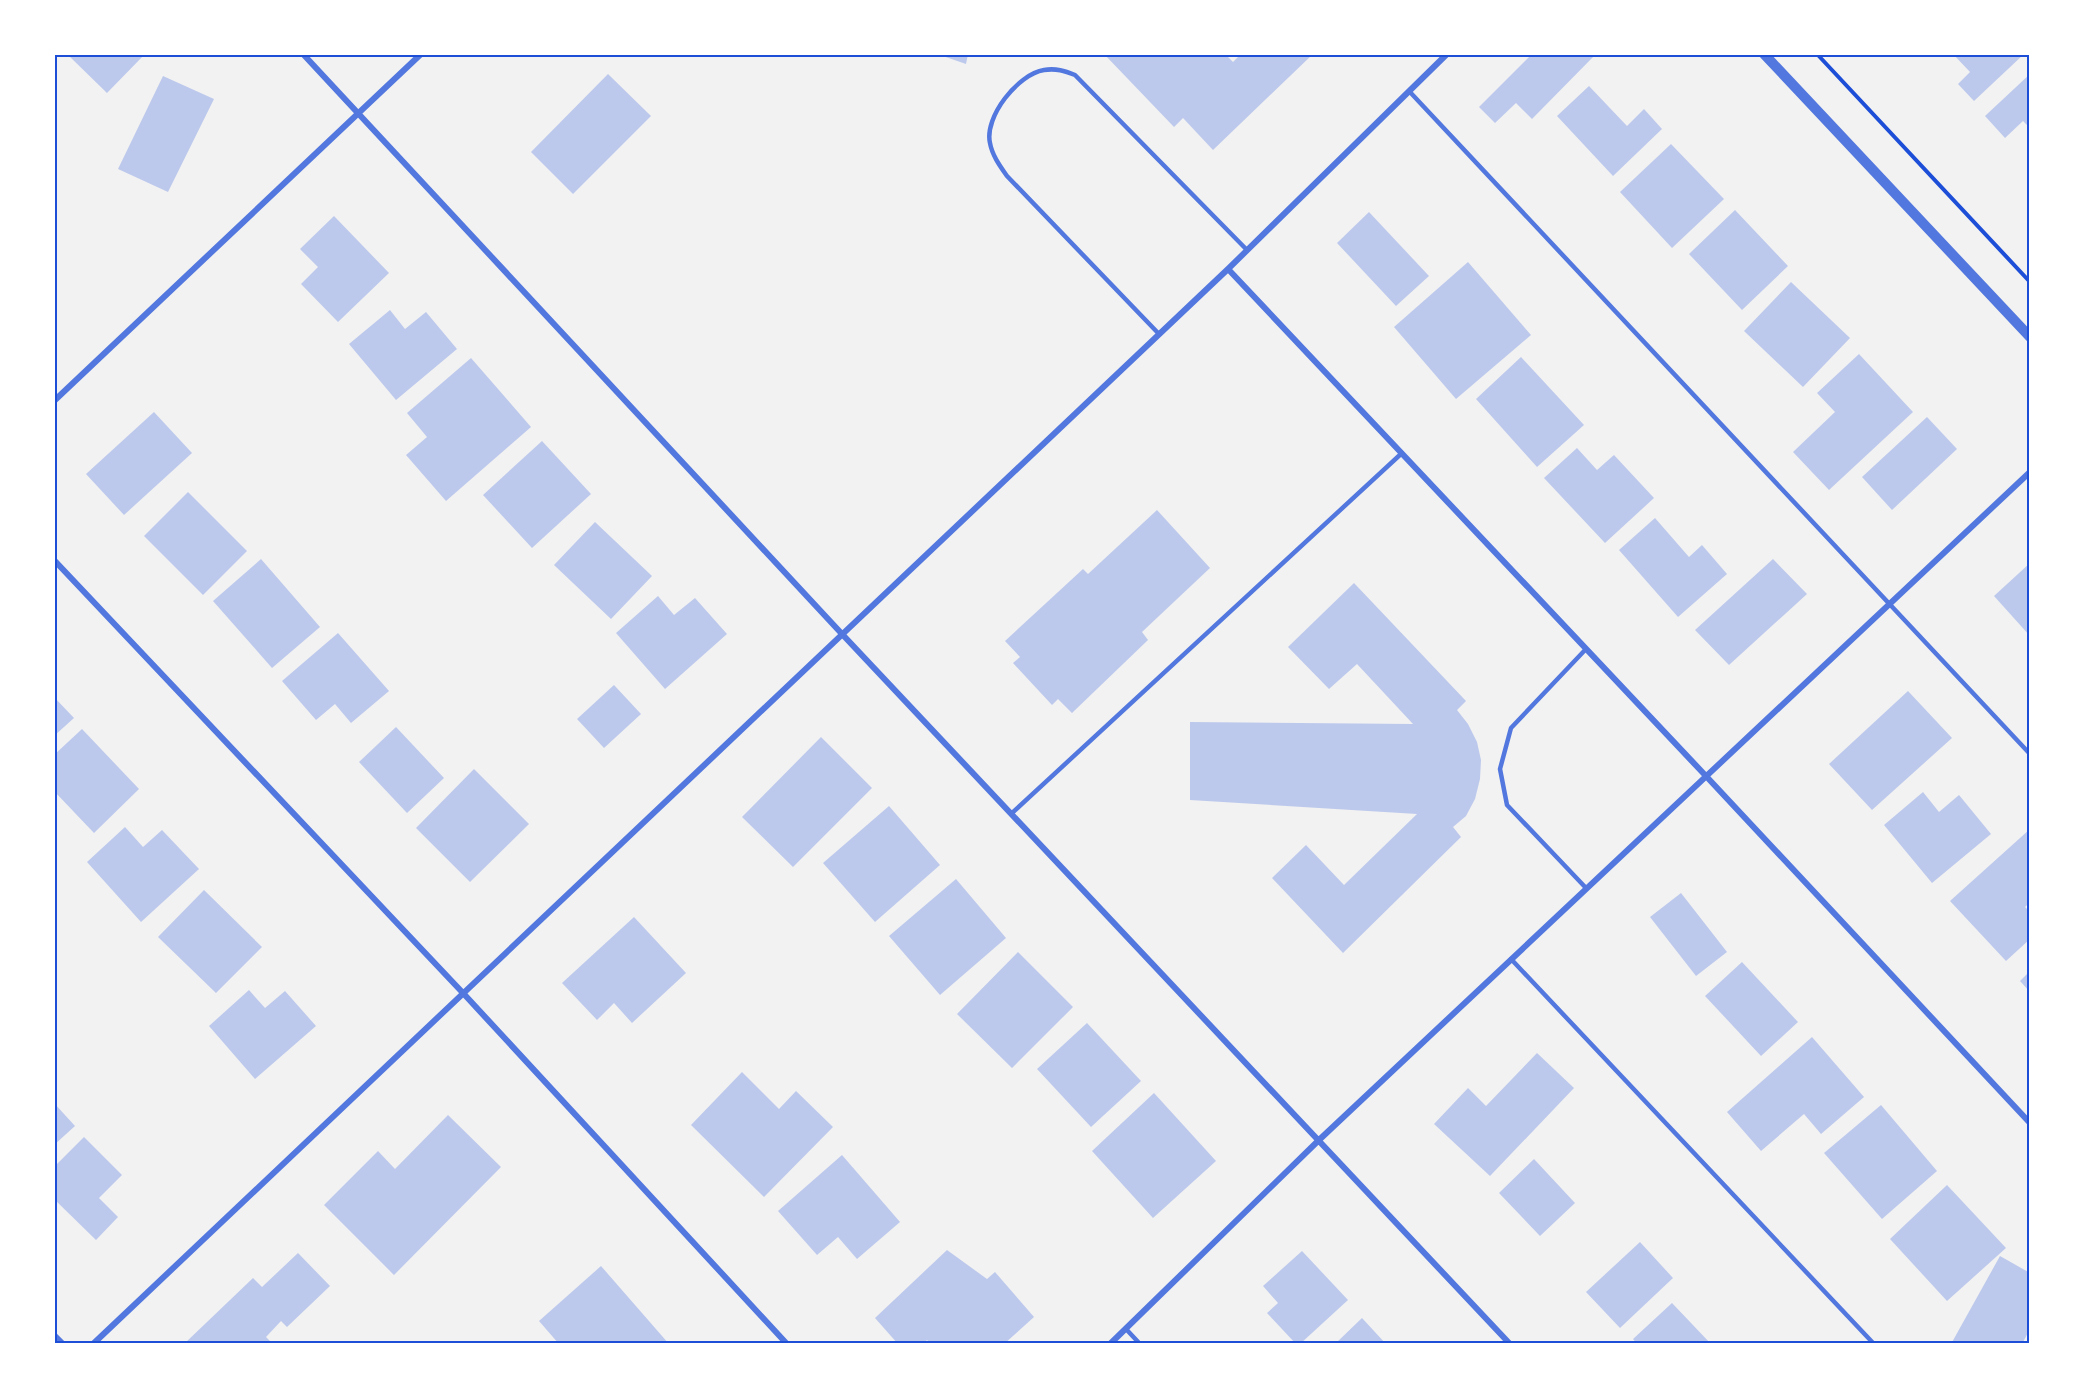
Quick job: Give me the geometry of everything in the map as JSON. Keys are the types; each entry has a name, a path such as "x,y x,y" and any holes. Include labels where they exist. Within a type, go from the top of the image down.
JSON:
{"street":[{"path":"303,54 842,634 1510,1344"},
{"path":"54,401 421,54"},
{"path":"93,1344 1228,269 1447,54"},
{"path":"1764,54 2030,337"},
{"path":"1228,269 1706,775 2030,1123"},
{"path":"1110,1344 1319,1140 2030,472"},
{"path":"54,560 463,993 787,1344"},
{"path":"54,1335 63,1344"}],"lane":[{"path":"1159,334 998,164 989,141 995,114 1018,84 1030,75 1043,70 1059,69 1075,75 1247,250"},
{"path":"1409,90 2030,754"},
{"path":"1011,814 1402,453"},
{"path":"1586,649 1511,728 1500,769 1507,805 1586,888"},
{"path":"1511,959 1874,1344"},
{"path":"1126,1329 1140,1344"}],"path":[{"path":"1817,54 2030,282"}],"building":[{"path":"67,54 145,54 107,93"},
{"path":"937,54 968,54 966,64"},
{"path":"1104,54 1225,54 1233,62 1241,54 1313,54 1213,150 1183,118 1174,127"},
{"path":"1532,54 1591,54 1594,56 1532,119 1516,103 1495,123 1479,107"},
{"path":"1953,54 2024,54 1974,101 1958,84 1970,72"},
{"path":"608,74 651,116 573,194 531,152"},
{"path":"2030,74 2030,128 2023,121 2005,138 1985,116"},
{"path":"163,76 214,99 168,192 118,169"},
{"path":"1589,86 1627,126 1644,109 1662,129 1613,176 1557,116"},
{"path":"1671,144 1724,199 1672,248 1620,192"},
{"path":"1735,210 1788,266 1742,310 1689,254"},
{"path":"1369,212 1429,276 1396,306 1337,243"},
{"path":"334,216 389,273 338,322 301,284 318,267 300,249"},
{"path":"1468,262 1531,335 1456,399 1394,327"},
{"path":"1791,282 1850,338 1803,387 1744,331"},
{"path":"390,310 405,329 426,312 457,349 396,400 349,344"},
{"path":"1859,354 1913,412 1829,490 1793,452 1835,412 1817,393"},
{"path":"1521,357 1584,425 1537,467 1476,399"},
{"path":"471,358 531,427 446,501 406,455 427,437 407,413"},
{"path":"154,412 192,453 124,515 86,474"},
{"path":"1927,417 1957,449 1892,510 1862,477"},
{"path":"542,441 591,494 532,548 483,495"},
{"path":"1577,448 1597,470 1614,455 1654,498 1605,543 1544,478"},
{"path":"188,492 247,551 203,595 144,536"},
{"path":"1157,510 1210,568 1142,632 1148,640 1072,713 1058,699 1052,705 1013,663 1020,657 1005,641 1083,569 1088,574"},
{"path":"1655,518 1689,557 1702,545 1727,574 1678,617 1619,550"},
{"path":"595,522 652,576 611,619 554,565"},
{"path":"261,559 320,627 272,668 213,601"},
{"path":"1773,559 1807,594 1729,665 1695,630"},
{"path":"2030,563 2030,636 1994,596"},
{"path":"1354,583 1466,701 1457,710 1468,724 1477,742 1481,760 1480,779 1475,799 1466,816 1453,827 1461,837 1343,953 1272,878 1306,845 1344,885 1417,814 1190,800 1190,722 1413,724 1357,664 1329,689 1288,647"},
{"path":"658,596 674,615 695,598 727,634 665,689 616,633"},
{"path":"338,633 389,691 351,723 335,704 316,720 282,681"},
{"path":"614,685 641,714 604,748 577,719"},
{"path":"1908,691 1952,738 1872,810 1829,764"},
{"path":"54,697 74,718 54,736"},
{"path":"396,727 444,778 407,813 359,762"},
{"path":"82,729 139,789 94,833 54,791 54,755"},
{"path":"821,737 872,788 793,867 742,817"},
{"path":"474,769 529,824 470,882 416,828"},
{"path":"1923,792 1939,812 1959,795 1991,834 1932,883 1884,825"},
{"path":"889,806 940,865 875,922 823,863"},
{"path":"125,827 143,847 162,830 199,869 141,922 87,862"},
{"path":"2030,829 2030,902 2025,907 2030,912 2030,939 2006,961 1950,901"},
{"path":"956,879 1006,938 940,995 889,936"},
{"path":"204,890 262,947 216,993 158,937"},
{"path":"1681,893 1727,952 1696,976 1650,917"},
{"path":"634,917 686,973 632,1023 614,1003 597,1020 562,983"},
{"path":"1018,952 1073,1007 1012,1068 957,1014"},
{"path":"1742,962 1798,1022 1761,1056 1705,996"},
{"path":"2030,971 2030,992 2020,981"},
{"path":"249,990 265,1008 285,991 316,1026 255,1079 209,1026"},
{"path":"1087,1023 1141,1081 1091,1127 1037,1069"},
{"path":"1812,1037 1864,1097 1821,1134 1804,1114 1761,1151 1727,1112"},
{"path":"1537,1053 1574,1088 1490,1176 1434,1124 1468,1088 1486,1106"},
{"path":"742,1072 779,1109 796,1091 833,1127 764,1197 691,1125"},
{"path":"1154,1093 1216,1161 1153,1218 1092,1151"},
{"path":"54,1103 75,1126 54,1145"},
{"path":"1881,1105 1937,1171 1882,1219 1824,1153"},
{"path":"448,1115 501,1167 394,1275 324,1205 378,1151 395,1169"},
{"path":"84,1137 122,1175 99,1198 118,1217 96,1240 54,1199 54,1167"},
{"path":"842,1155 900,1222 857,1259 838,1237 817,1255 778,1211"},
{"path":"1534,1159 1575,1203 1540,1236 1499,1193"},
{"path":"1947,1185 2006,1248 1947,1301 1890,1239"},
{"path":"1640,1242 1673,1278 1620,1328 1586,1292"},
{"path":"947,1250 987,1279 995,1272 1034,1317 1004,1344 931,1344 927,1340 923,1344 898,1344 875,1318"},
{"path":"1302,1251 1348,1300 1300,1344 1296,1344 1267,1313 1278,1303 1263,1286"},
{"path":"298,1253 330,1286 287,1327 281,1321 266,1337 273,1344 184,1344 253,1278 262,1287"},
{"path":"2000,1256 2030,1273 2030,1329 2022,1344 1951,1344"},
{"path":"601,1266 669,1344 559,1344 539,1321"},
{"path":"1672,1303 1711,1344 1637,1344 1633,1339"},
{"path":"1362,1318 1386,1344 1335,1344"}]}
